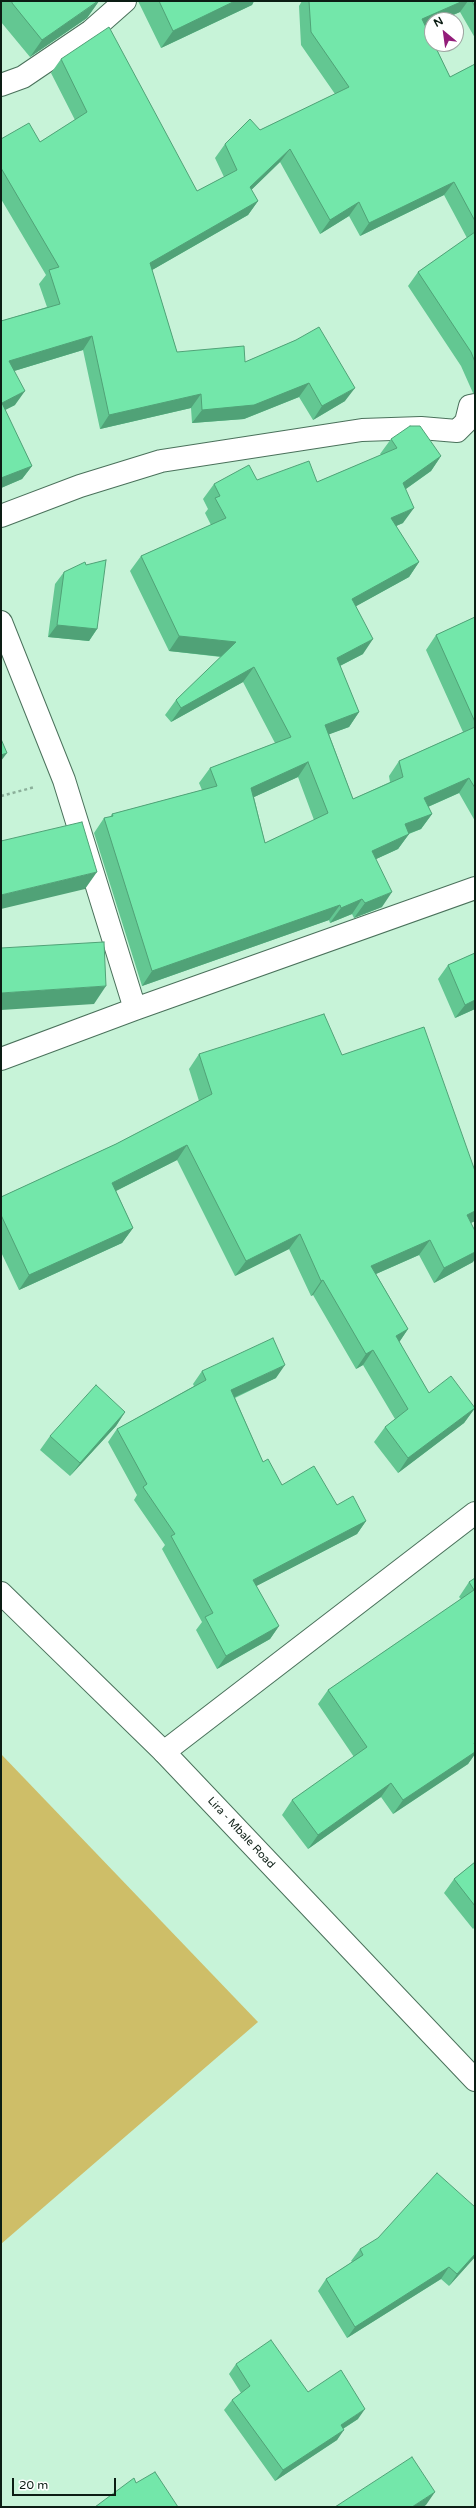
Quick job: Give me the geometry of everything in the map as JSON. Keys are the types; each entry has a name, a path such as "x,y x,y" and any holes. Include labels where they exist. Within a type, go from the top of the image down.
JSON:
{"street":[{"path":"1,85 23,77 91,31 125,1"},
{"path":"1,516 80,486 161,461 362,430 421,428 457,431 466,422 470,406 475,405"},
{"path":"1,622 64,780 135,1009"},
{"path":"1,1059 135,1009 475,888"},
{"path":"164,1752 475,1513"},
{"name":"Lira - Mbale Road","path":"1,1593 164,1752 475,2080"}],"path":[{"path":"1,796 64,780"}],"shaded area":[{"path":"1,1754 258,2022 1,2244"}],"building":[{"path":"12,1 98,1 42,40 12,3"},
{"path":"159,1 235,1 173,31"},
{"path":"309,1 463,1 438,12 424,12 424,18 422,19 424,23 424,52 438,52 450,77 475,64 475,221 454,182 369,223 359,202 330,220 290,149 250,187 258,201 150,263 177,352 244,346 245,362 296,340 319,327 355,388 322,406 309,383 254,405 202,410 201,394 109,415 92,336 9,361 25,391 2,403 32,466 1,478 1,321 60,304 49,270 59,267 1,168 1,139 29,123 40,142 87,112 61,59 109,27 197,191 237,170 225,144 250,119 260,130 349,87 311,32"},
{"path":"475,232 475,362 471,352 418,272"},
{"path":"410,426 420,426 441,456 403,483 414,508 391,518 419,562 352,599 373,639 337,658 359,712 325,725 353,799 403,777 399,761 475,727 475,788 469,778 424,798 432,814 405,824 409,834 372,851 392,892 365,903 362,899 341,908 340,905 152,971 104,818 113,816 112,814 217,786 210,768 291,737 254,667 181,708 176,700 236,642 179,636 141,556 226,518 215,498 220,496 214,484 249,465 257,480 309,461 317,482 397,448 391,439","holes":["308,762 328,813 265,843 251,788"]},
{"path":"106,560 97,629 57,625 64,572 85,562 86,565"},
{"path":"475,617 475,722 436,635"},
{"path":"1,739 7,753 1,755"},
{"path":"82,822 97,872 1,895 1,841"},
{"path":"104,942 106,986 1,993 1,948"},
{"path":"475,953 475,1000 465,1005 448,965"},
{"path":"324,1014 342,1055 424,1027 475,1171 475,1211 467,1215 475,1231 475,1252 444,1268 430,1240 371,1266 408,1329 396,1336 429,1393 451,1376 475,1408 408,1458 385,1427 408,1409 373,1350 366,1354 323,1280 321,1281 300,1234 246,1261 187,1145 112,1183 133,1228 29,1275 1,1215 1,1197 116,1144 212,1094 199,1054"},
{"path":"273,1338 285,1365 231,1390 263,1462 268,1459 282,1485 314,1466 337,1505 353,1496 366,1521 253,1580 279,1626 226,1656 205,1617 213,1613 171,1536 175,1534 143,1487 147,1484 117,1429 206,1380 202,1371"},
{"path":"96,1385 125,1412 80,1463 50,1436"},
{"path":"475,1578 475,1752 403,1800 391,1783 318,1835 292,1800 367,1747 328,1690 474,1590 469,1582"},
{"path":"475,1862 475,1906 454,1879"},
{"path":"437,2173 475,2207 475,2254 457,2274 449,2267 355,2327 326,2279 363,2255 360,2249 378,2238"},
{"path":"271,2340 308,2392 341,2370 365,2409 341,2425 344,2430 283,2470 232,2400 250,2386 236,2364"},
{"path":"412,2457 435,2492 412,2507 335,2507"},
{"path":"155,2472 178,2507 95,2507 134,2478 136,2483"}]}
